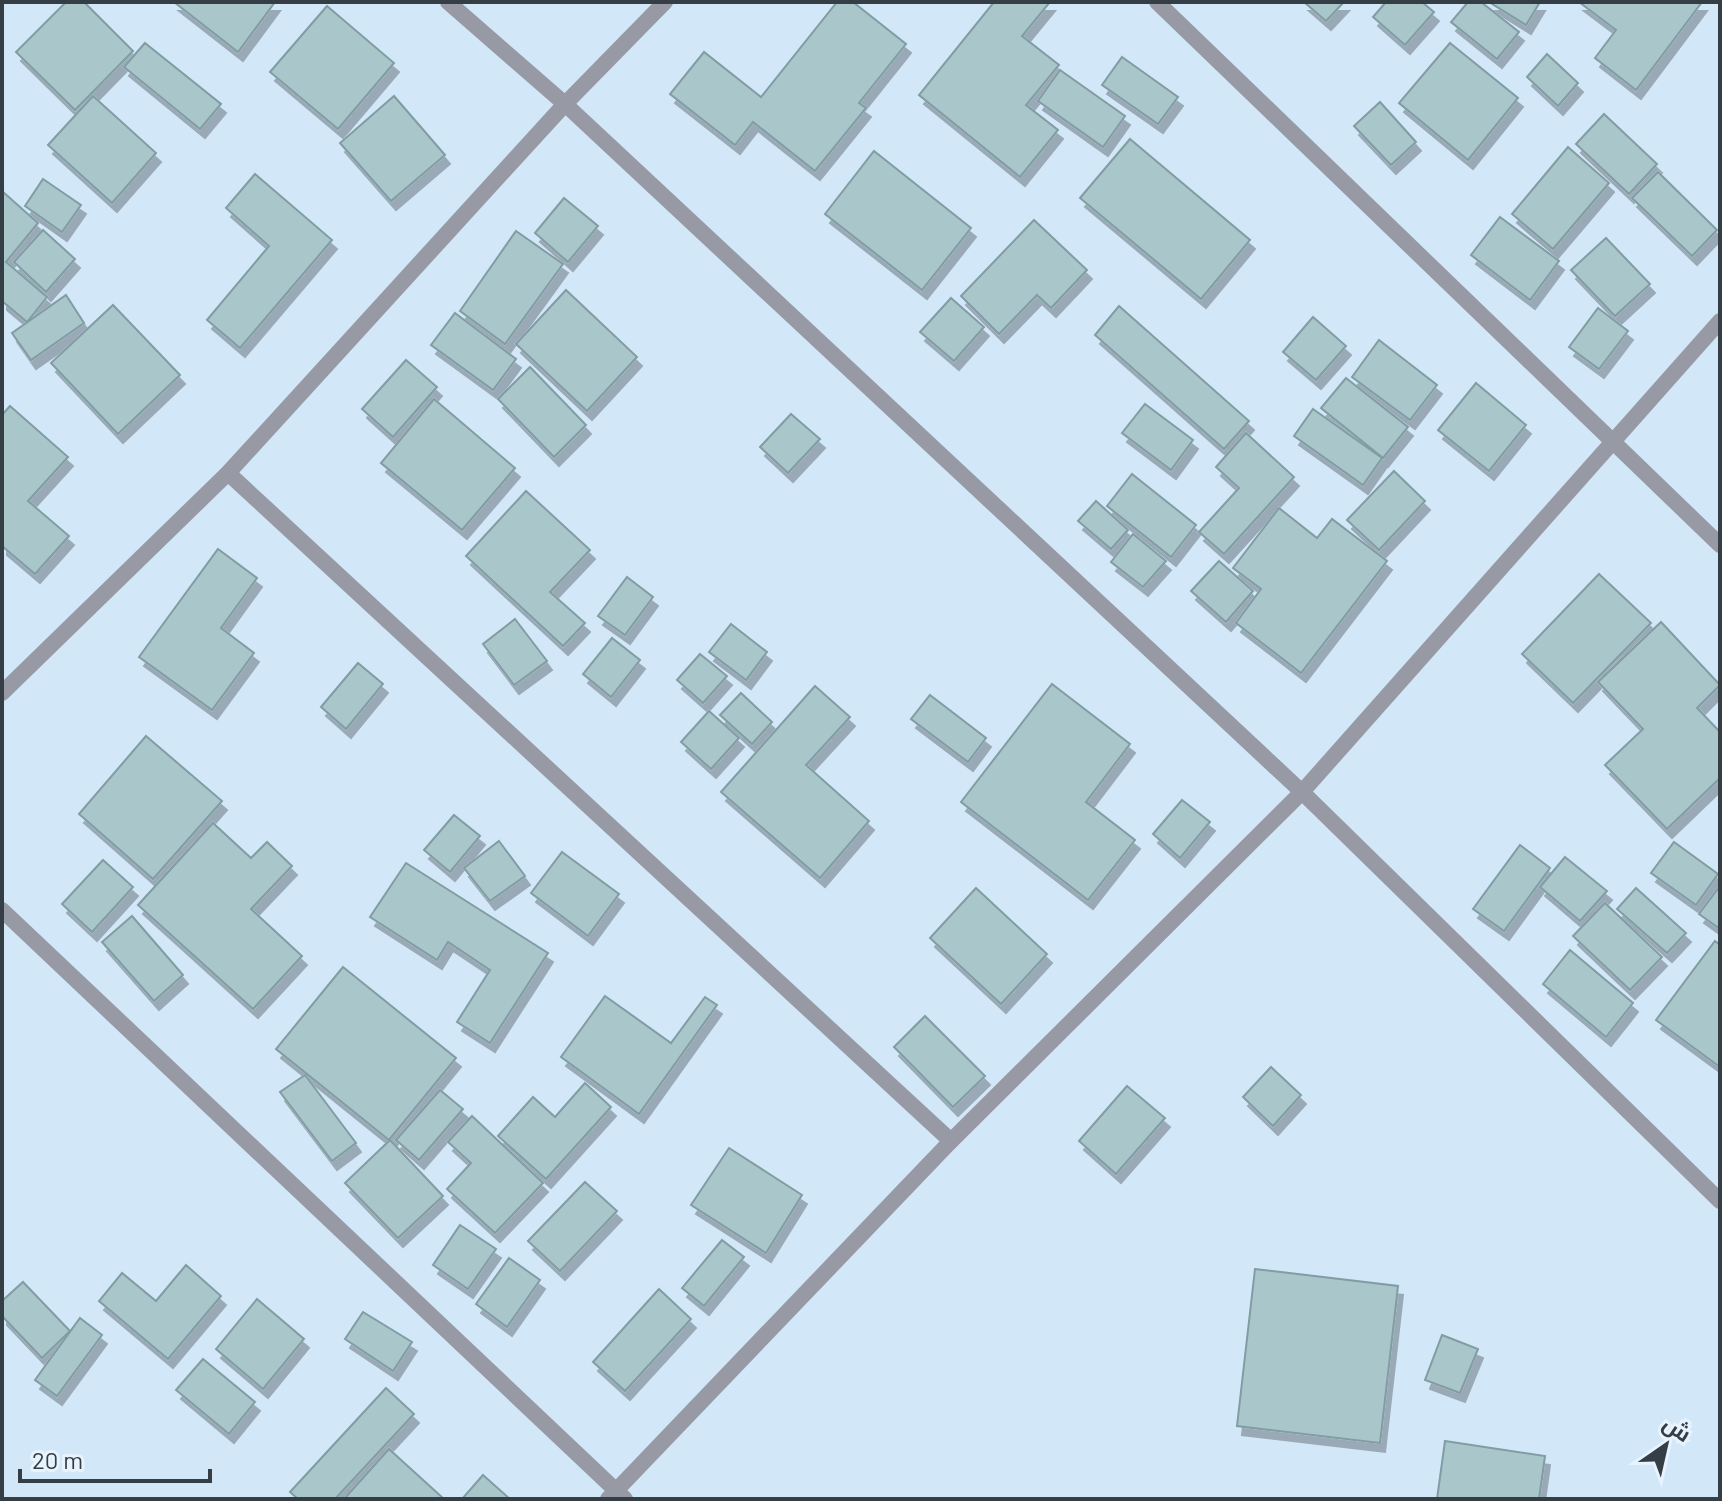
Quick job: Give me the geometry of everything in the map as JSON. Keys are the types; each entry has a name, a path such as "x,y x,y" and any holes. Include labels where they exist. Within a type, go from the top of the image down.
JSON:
{"street":[{"path":"448,2 565,104 1302,792 1720,1201"},
{"path":"2,693 228,473 565,104 665,2"},
{"path":"1157,2 1720,545"},
{"path":"2,910 616,1496 951,1141 1302,792 1720,321"},
{"path":"228,473 951,1141"}],"building":[{"path":"66,2 84,2 133,51 75,110 16,52"},
{"path":"174,2 275,2 238,52"},
{"path":"837,2 853,2 906,44 859,103 866,108 815,171 753,122 735,145 670,94 704,52 761,97"},
{"path":"994,2 1050,2 1022,36 1059,65 1026,105 1058,130 1020,177 919,95"},
{"path":"1304,2 1344,2 1326,21"},
{"path":"1386,2 1422,2 1434,12 1405,45 1373,17"},
{"path":"1468,2 1481,2 1519,32 1497,59 1451,22"},
{"path":"1489,2 1540,2 1526,25"},
{"path":"1579,2 1702,2 1636,90 1595,58 1616,30"},
{"path":"327,6 394,63 338,129 270,72"},
{"path":"145,43 221,104 200,129 124,67"},
{"path":"1450,43 1518,98 1468,160 1399,103"},
{"path":"1547,54 1578,83 1558,106 1527,77"},
{"path":"1122,57 1178,97 1158,124 1102,85"},
{"path":"1060,70 1125,116 1103,147 1038,101"},
{"path":"93,96 156,153 112,203 48,145"},
{"path":"394,96 445,155 391,201 340,143"},
{"path":"1380,102 1416,142 1391,165 1354,126"},
{"path":"1604,114 1657,164 1629,194 1576,144"},
{"path":"1130,139 1250,240 1201,299 1080,198"},
{"path":"1568,147 1609,183 1553,249 1512,214"},
{"path":"874,151 971,228 922,290 825,214"},
{"path":"1658,172 1717,230 1692,256 1632,198"},
{"path":"255,174 332,240 240,348 207,320 269,246 226,208"},
{"path":"43,179 81,205 62,232 25,206"},
{"path":"2,191 38,223 6,262 47,297 27,322 2,301"},
{"path":"564,198 598,226 568,262 535,233"},
{"path":"1500,217 1559,261 1530,300 1471,255"},
{"path":"1034,220 1087,270 1051,308 1037,295 999,334 961,296"},
{"path":"43,230 75,259 46,292 14,262"},
{"path":"516,231 563,264 505,344 460,311"},
{"path":"1606,238 1650,284 1615,316 1571,270"},
{"path":"566,290 637,357 587,411 516,344"},
{"path":"66,295 84,323 31,360 12,333"},
{"path":"951,298 984,327 954,361 920,332"},
{"path":"113,305 180,375 118,434 51,363"},
{"path":"1119,306 1249,421 1224,449 1095,335"},
{"path":"1598,308 1628,331 1599,369 1569,347"},
{"path":"455,313 516,359 493,390 431,345"},
{"path":"1313,317 1346,346 1316,380 1283,352"},
{"path":"1379,340 1437,385 1410,420 1352,377"},
{"path":"406,360 437,387 393,437 362,409"},
{"path":"530,367 586,425 554,457 498,399"},
{"path":"1346,378 1408,427 1383,458 1321,408"},
{"path":"1476,383 1526,425 1489,471 1438,430"},
{"path":"434,399 515,468 462,530 381,463"},
{"path":"1145,404 1193,440 1171,470 1122,433"},
{"path":"10,406 68,457 28,501 69,536 35,574 2,546 2,415"},
{"path":"1313,409 1382,458 1363,485 1294,436"},
{"path":"791,414 820,439 788,473 760,447"},
{"path":"1246,433 1294,477 1224,554 1199,532 1239,488 1216,467"},
{"path":"1394,471 1425,501 1379,550 1347,520"},
{"path":"1132,474 1196,525 1171,557 1107,506"},
{"path":"526,491 590,550 550,592 585,623 563,646 466,556"},
{"path":"1096,501 1128,530 1111,549 1078,521"},
{"path":"1279,508 1317,538 1332,519 1387,561 1301,673 1236,623 1261,589 1233,568"},
{"path":"1133,534 1166,561 1143,587 1111,562"},
{"path":"218,549 257,578 221,628 254,653 212,710 139,657"},
{"path":"1219,561 1253,591 1226,622 1191,591"},
{"path":"1599,574 1651,623 1573,703 1522,654"},
{"path":"627,577 653,597 625,635 598,616"},
{"path":"515,619 547,661 514,685 483,644"},
{"path":"1661,622 1720,685 1697,708 1720,732 1720,778 1667,829 1605,765 1643,729 1598,682"},
{"path":"731,624 767,652 746,680 709,652"},
{"path":"612,638 640,660 611,697 583,674"},
{"path":"700,654 727,676 703,703 677,680"},
{"path":"358,663 383,684 346,729 321,707"},
{"path":"1052,684 1130,744 1086,802 1135,840 1088,900 961,802"},
{"path":"815,686 850,717 806,765 869,821 820,878 721,792"},
{"path":"741,693 772,722 752,744 720,715"},
{"path":"930,695 986,738 968,762 911,719"},
{"path":"709,711 739,738 711,769 681,742"},
{"path":"146,736 222,801 153,879 79,814"},
{"path":"1182,800 1210,822 1180,858 1153,834"},
{"path":"454,815 480,836 450,872 424,850"},
{"path":"213,823 251,858 267,842 292,866 251,909 302,956 253,1009 138,905"},
{"path":"499,841 525,876 490,901 464,868"},
{"path":"1674,842 1718,874 1696,905 1651,873"},
{"path":"1520,845 1550,868 1504,931 1473,909"},
{"path":"562,852 619,894 588,936 531,893"},
{"path":"1565,857 1607,891 1580,921 1540,887"},
{"path":"103,860 133,887 92,932 62,904"},
{"path":"406,863 548,953 490,1043 457,1022 490,970 448,942 437,960 370,917"},
{"path":"1720,886 1720,929 1699,914"},
{"path":"976,888 1047,954 1001,1004 930,938"},
{"path":"1636,888 1686,933 1667,953 1617,909"},
{"path":"1605,903 1662,957 1630,990 1573,936"},
{"path":"132,916 183,975 154,1001 102,942"},
{"path":"1715,941 1720,945 1720,1067 1656,1020"},
{"path":"1570,950 1633,1003 1606,1037 1543,984"},
{"path":"343,967 456,1058 389,1140 276,1049"},
{"path":"605,996 671,1043 705,997 717,1005 639,1114 561,1057"},
{"path":"925,1016 985,1076 953,1107 894,1047"},
{"path":"1271,1067 1301,1095 1273,1126 1243,1097"},
{"path":"305,1075 356,1143 332,1161 280,1092"},
{"path":"585,1083 611,1107 546,1179 498,1136 533,1097 555,1117"},
{"path":"1127,1086 1165,1118 1116,1174 1079,1141"},
{"path":"440,1090 463,1109 419,1160 396,1140"},
{"path":"472,1116 543,1183 495,1233 447,1189 471,1163 448,1142"},
{"path":"390,1140 443,1196 398,1238 345,1183"},
{"path":"729,1148 802,1195 766,1253 691,1205"},
{"path":"585,1182 617,1211 560,1271 528,1241"},
{"path":"460,1225 496,1249 468,1289 433,1265"},
{"path":"722,1240 744,1257 704,1306 682,1288"},
{"path":"509,1258 540,1280 507,1327 476,1304"},
{"path":"186,1265 221,1296 168,1359 99,1301 122,1273 156,1301"},
{"path":"1255,1269 1398,1286 1380,1443 1237,1426"},
{"path":"23,1282 70,1331 42,1358 2,1316 2,1301"},
{"path":"659,1289 691,1319 625,1391 593,1362"},
{"path":"257,1299 304,1339 263,1389 216,1349"},
{"path":"363,1312 412,1342 393,1371 345,1339"},
{"path":"80,1318 102,1335 57,1396 35,1380"},
{"path":"1442,1335 1478,1349 1460,1393 1425,1380"},
{"path":"203,1359 255,1402 229,1434 176,1390"},
{"path":"386,1388 414,1414 335,1499 298,1499 290,1492"},
{"path":"1445,1441 1545,1456 1539,1499 1437,1499"},
{"path":"389,1449 444,1499 344,1499"},
{"path":"483,1475 510,1499 462,1499"}]}
